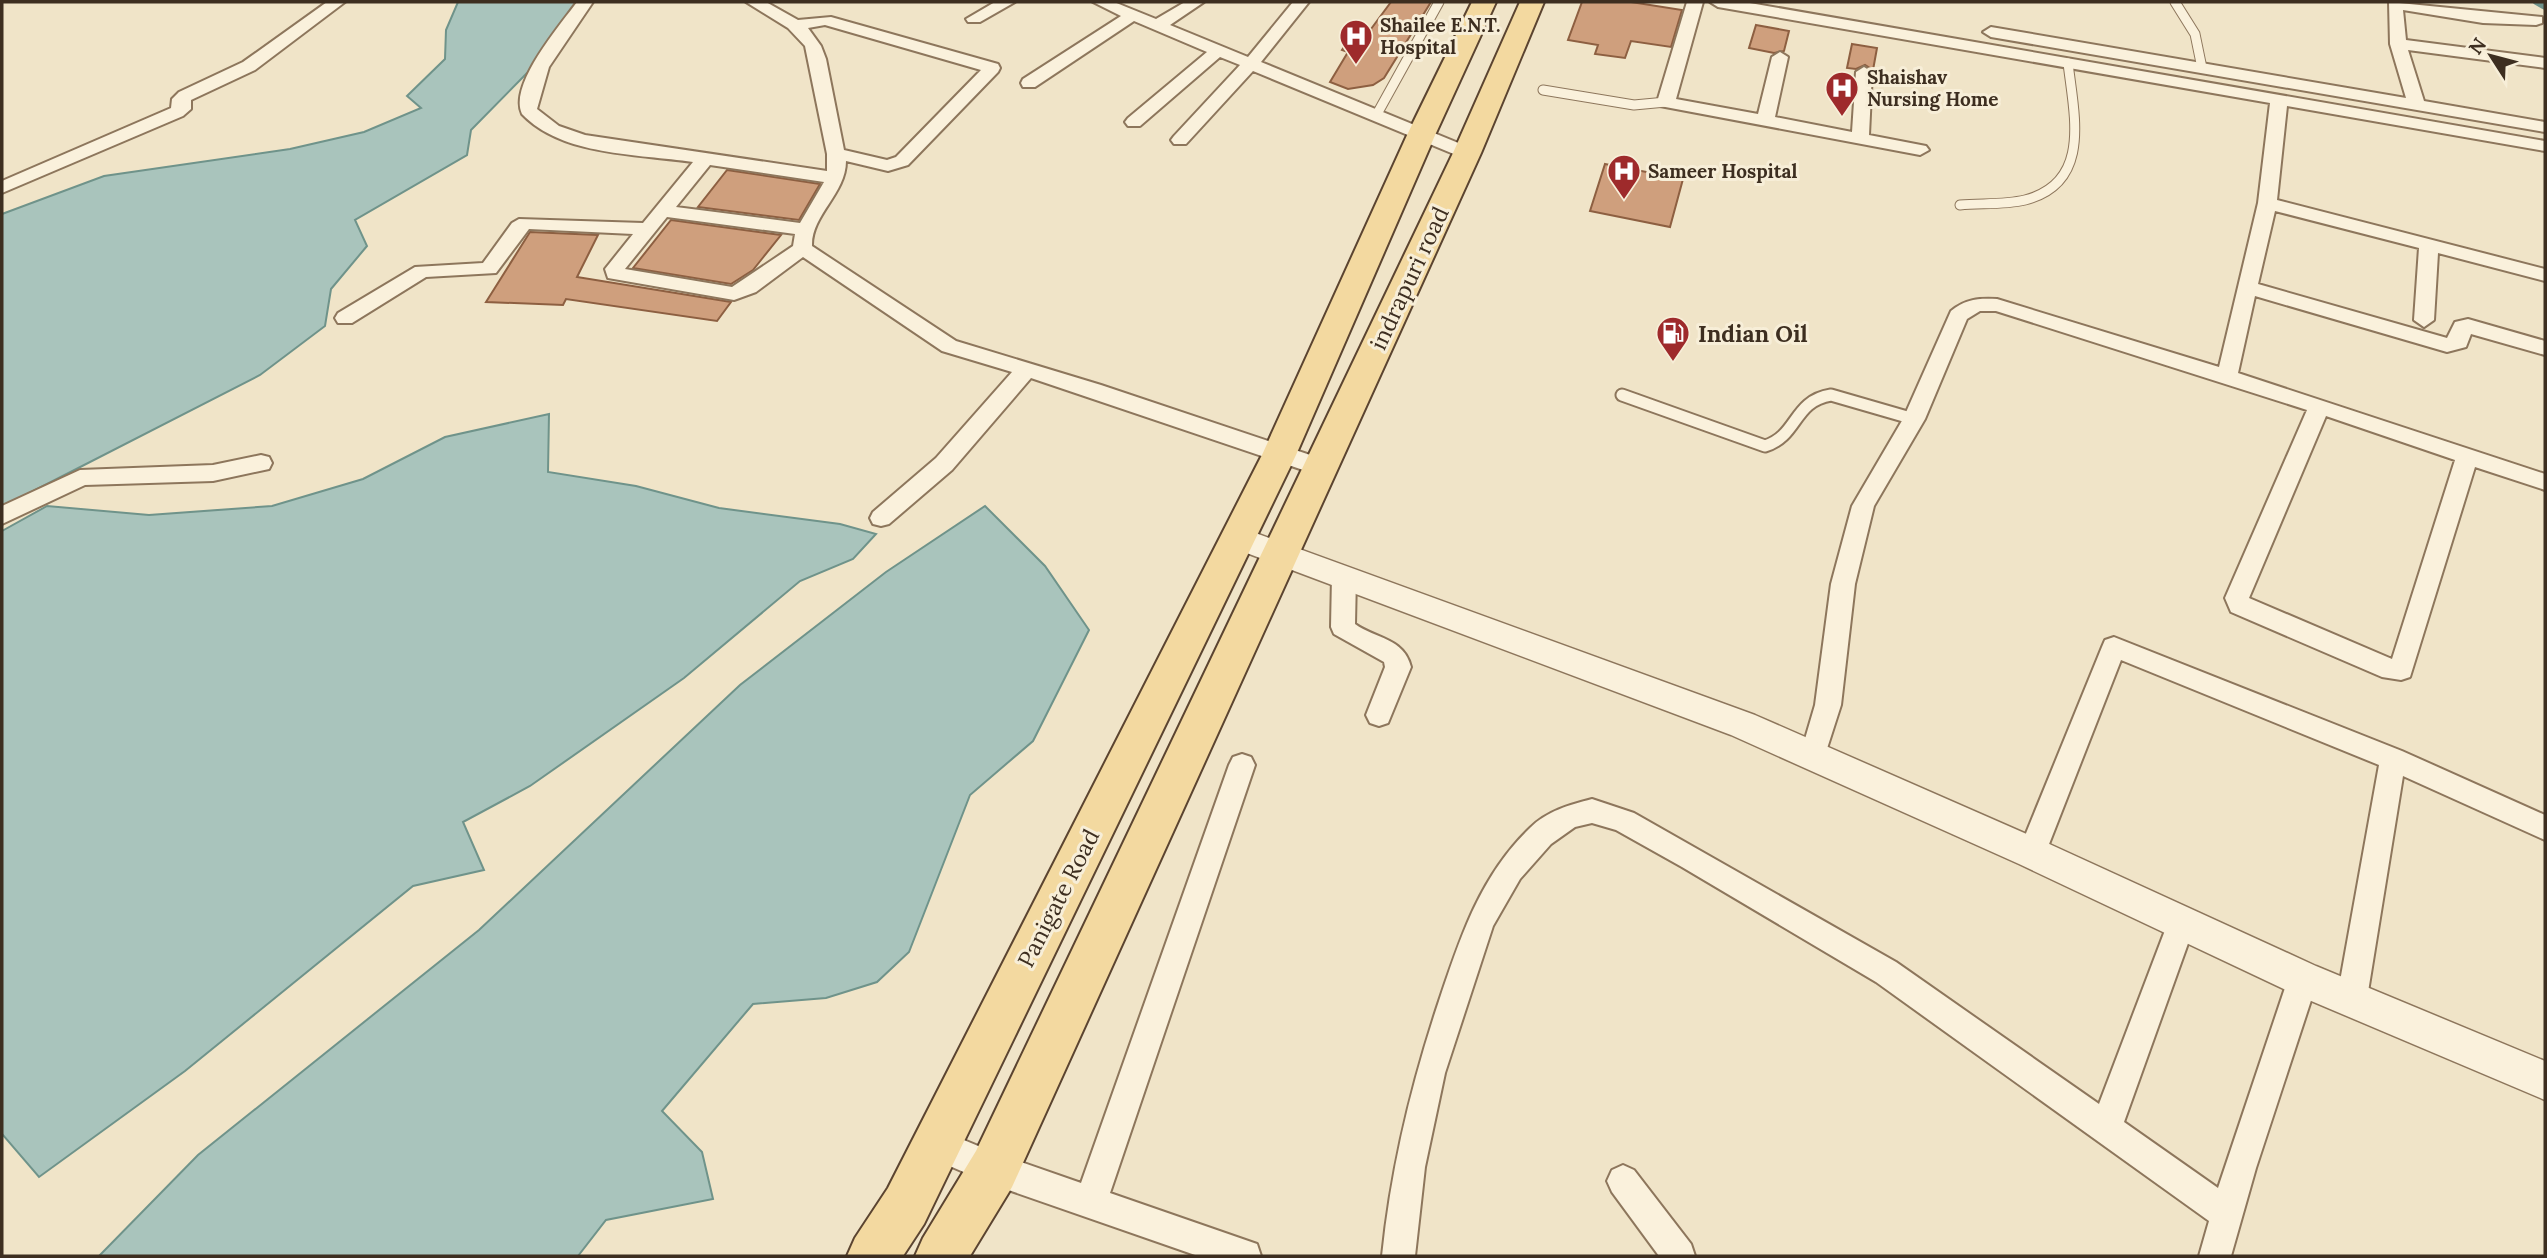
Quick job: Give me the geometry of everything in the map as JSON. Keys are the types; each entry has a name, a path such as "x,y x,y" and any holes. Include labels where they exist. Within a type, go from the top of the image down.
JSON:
{"main road":[{"name":"indrapuri road","path":"1238,537 1279,455 1482,2"},
{"name":"indrapuri road","path":"1282,552 1467,153 1532,2"},
{"name":"Panigate Road","path":"873,1256 906,1206 1238,537"},
{"path":"941,1256 994,1169 1282,552"}],"street":[{"path":"2,188 177,113 182,109 181,100 185,96 249,66 337,2"},
{"path":"585,2 541,64 528,93 528,110 537,121 573,138 835,178"},
{"path":"705,159 615,269 615,274 734,294 749,288 805,239 835,178 837,154 819,60 811,39 791,20 754,2"},
{"path":"974,19 1007,2"},
{"path":"1101,2 1467,153"},
{"path":"1158,25 1196,2"},
{"path":"1180,140 1251,64 1301,2"},
{"path":"1695,2 1666,102 1920,150"},
{"path":"1718,2 2545,146"},
{"path":"1814,2 2545,127"},
{"path":"2417,105 2398,44 2390,3 2444,7 2536,20"},
{"path":"791,20 802,6"},
{"path":"1029,83 1133,15"},
{"path":"791,20 825,20 992,68 902,161 888,166 837,154"},
{"path":"2398,44 2545,63"},
{"path":"1134,122 1219,50"},
{"path":"1765,121 1780,57"},
{"path":"1860,139 1864,72"},
{"path":"2227,376 2267,203 2279,99"},
{"path":"2267,203 2545,275"},
{"path":"662,211 805,239 924,332 973,355 1177,417 1279,455 1320,467"},
{"path":"345,318 422,271 489,269 519,227 526,223 648,229"},
{"path":"2424,320 2429,245"},
{"path":"2249,288 2447,345 2459,342 2462,327 2468,326 2545,348"},
{"path":"1813,756 1828,705 1835,629 1863,506 1914,419 1951,327 1967,308 1979,304 1997,305 2227,376 2545,482"},
{"path":"881,518 944,464 1026,370"},
{"path":"2319,406 2237,598 2247,610 2391,670 2402,670 2467,456"},
{"path":"2,516 80,478 116,474 212,473 261,463"},
{"path":"1238,537 1743,725 2182,921 2303,979 2545,1081"},
{"path":"1345,576 1343,626 1349,633 1389,651 1396,658 1398,667 1379,715"},
{"path":"2032,853 2114,647 2393,759 2545,828"},
{"path":"2352,998 2393,759"},
{"path":"1090,1203 1242,765"},
{"path":"1398,1256 1409,1167 1430,1073 1480,921 1510,870 1541,835 1568,817 1592,811 1624,821 1692,858 1886,972 2227,1214"},
{"path":"2106,1127 2182,921"},
{"path":"2215,1256 2303,979"},
{"path":"936,1144 994,1169 1245,1256"},
{"path":"1623,1181 1679,1256"}],"lane":[{"path":"1377,114 1439,2"},
{"path":"2175,2 2195,34 2202,68"},
{"path":"1960,205 2027,200 2061,184 2070,169 2074,148 2068,63"},
{"path":"1544,90 1634,105 1666,102"},
{"path":"1622,395 1765,446 1781,440 1810,399 1819,395 1831,395 1914,419"}],"water":[{"path":"458,2 579,2 528,72 471,130 467,155 355,220 367,246 331,289 325,326 260,375 2,507 2,214 104,176 290,149 364,132 421,108 407,96 445,59 446,30"},
{"path":"549,414 548,472 636,486 719,508 840,524 876,534 853,559 800,581 684,678 530,786 463,822 484,870 413,886 185,1071 39,1177 2,1134 2,531 47,506 149,515 272,506 363,479 445,437"},
{"path":"985,506 1045,566 1089,630 1033,741 970,795 909,952 877,982 826,998 753,1004 662,1111 702,1152 713,1199 606,1220 578,1256 99,1256 198,1155 479,930 740,685 886,572"}],"building":[{"path":"1391,2 1431,2 1384,78 1373,85 1348,89 1330,82 1348,52 1342,50 1358,26 1371,29"},
{"path":"1582,2 1631,2 1682,10 1671,47 1631,41 1625,58 1595,54 1598,45 1568,40"},
{"path":"1756,25 1789,31 1784,51 1774,53 1749,48"},
{"path":"1852,44 1877,48 1873,70 1865,65 1856,69 1847,68"},
{"path":"1605,164 1683,179 1670,227 1590,211"},
{"path":"727,170 820,184 799,220 698,207"},
{"path":"671,220 781,235 753,270 731,284 633,268"},
{"path":"530,232 598,235 577,277 731,302 717,321 566,299 563,305 486,302"}],"waterway":[{"path":"2536,2 2545,7"}],"place":[{"name":"Shailee E.N.T. Hospital","path":"1356,66"},
{"name":"Shaishav Nursing Home","path":"1842,118"},
{"name":"Sameer Hospital","path":"1624,201"},
{"name":"Indian Oil","path":"1673,363"}]}
